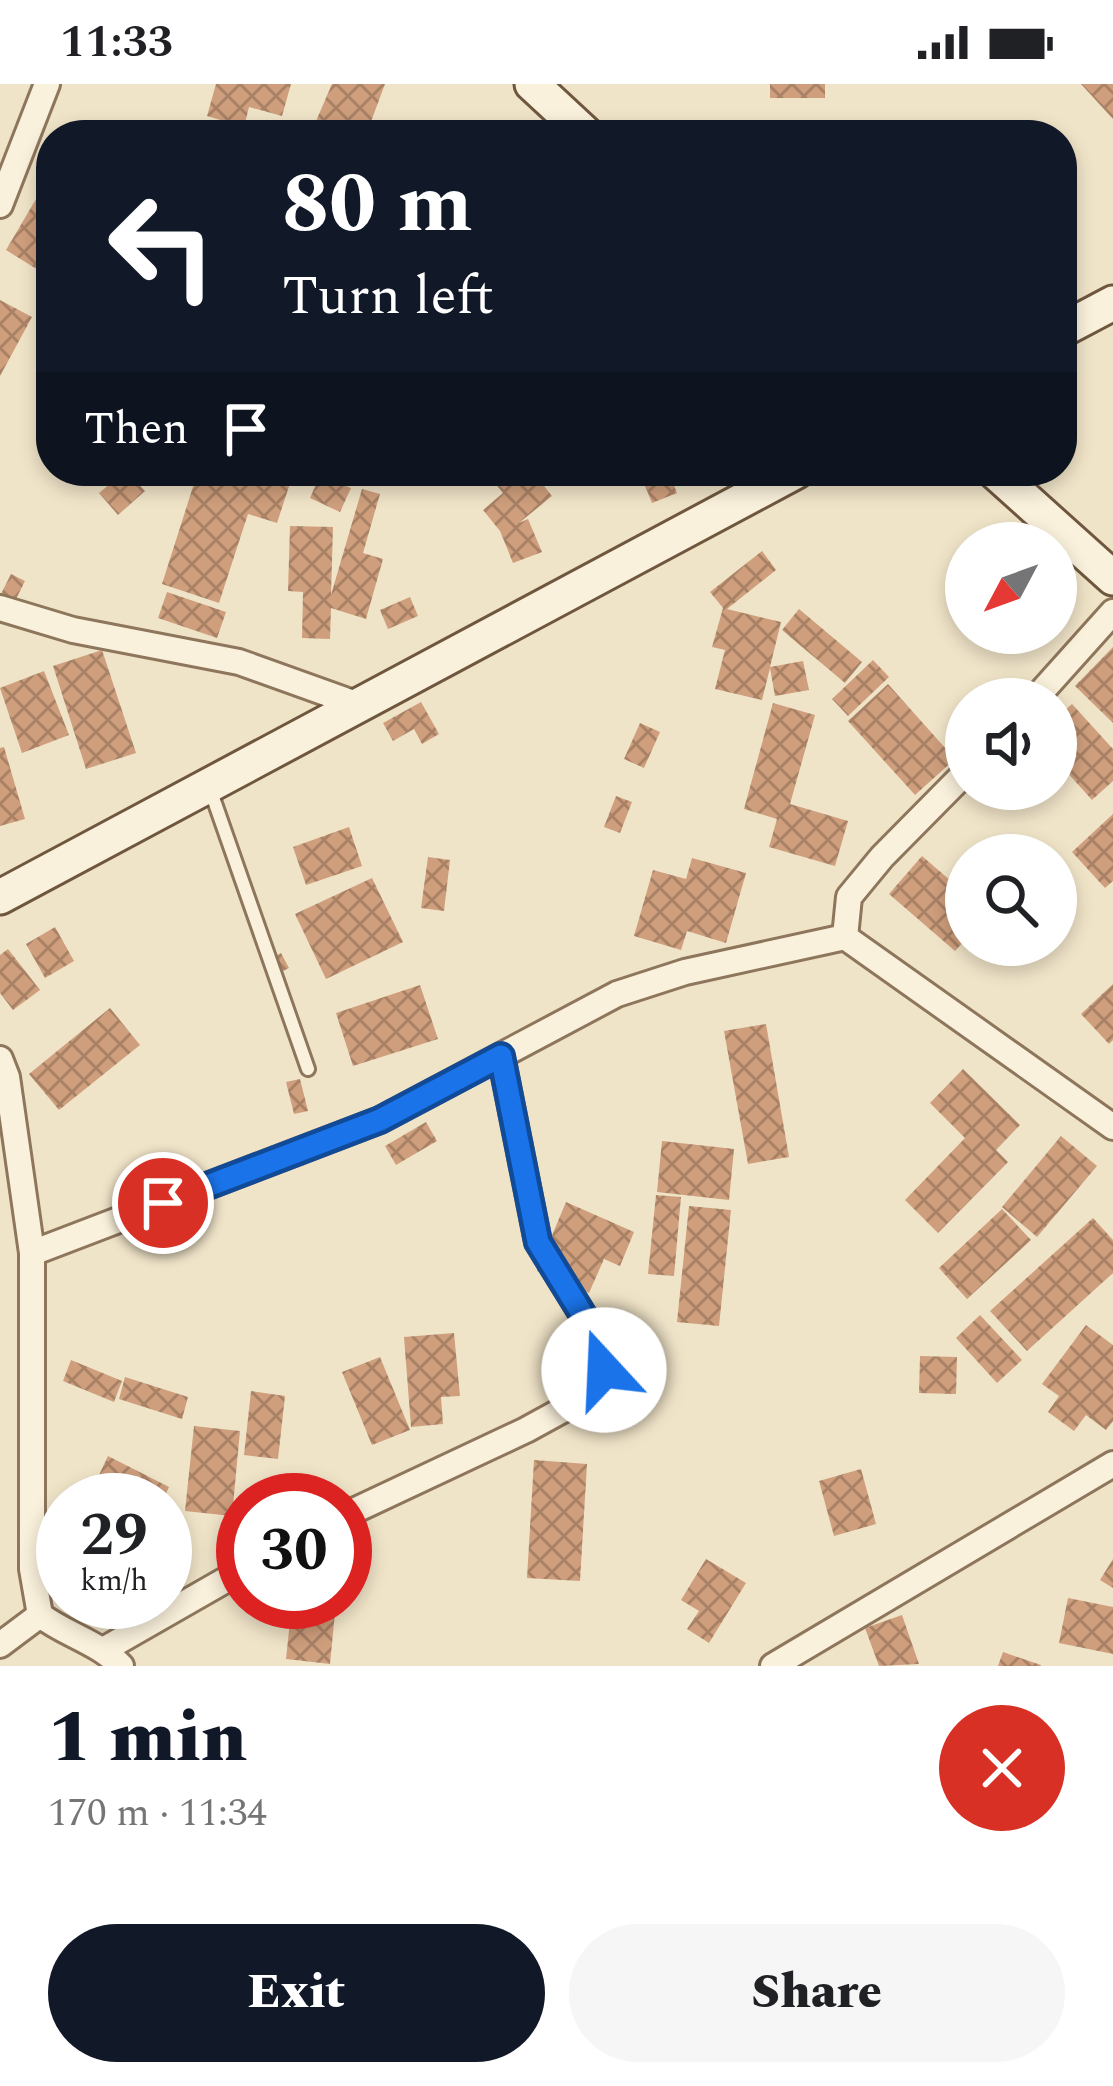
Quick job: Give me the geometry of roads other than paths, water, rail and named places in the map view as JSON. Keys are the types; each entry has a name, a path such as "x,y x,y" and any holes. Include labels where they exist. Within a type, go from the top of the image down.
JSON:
{"main road":[{"path":"532,84 571,120"},
{"path":"1077,322 1113,303"},
{"path":"0,897 769,486"},
{"path":"1011,486 1113,578"}],"street":[{"path":"0,205 46,84"},
{"path":"0,608 73,630 239,662 358,705"},
{"path":"1053,678 1113,612"},
{"path":"845,937 849,897 945,793"},
{"path":"32,1253 380,1120 617,994 686,972 845,937 1113,1127"},
{"path":"372,1502 579,1401 604,1370 607,1354 538,1242 501,1056"},
{"path":"0,1059 7,1077 32,1253 32,1569 36,1592"},
{"path":"773,1666 1113,1464"},
{"path":"58,1629 113,1658 216,1588"},
{"path":"0,1645 36,1618"}],"lane":[{"path":"210,788 308,1069"}]}
